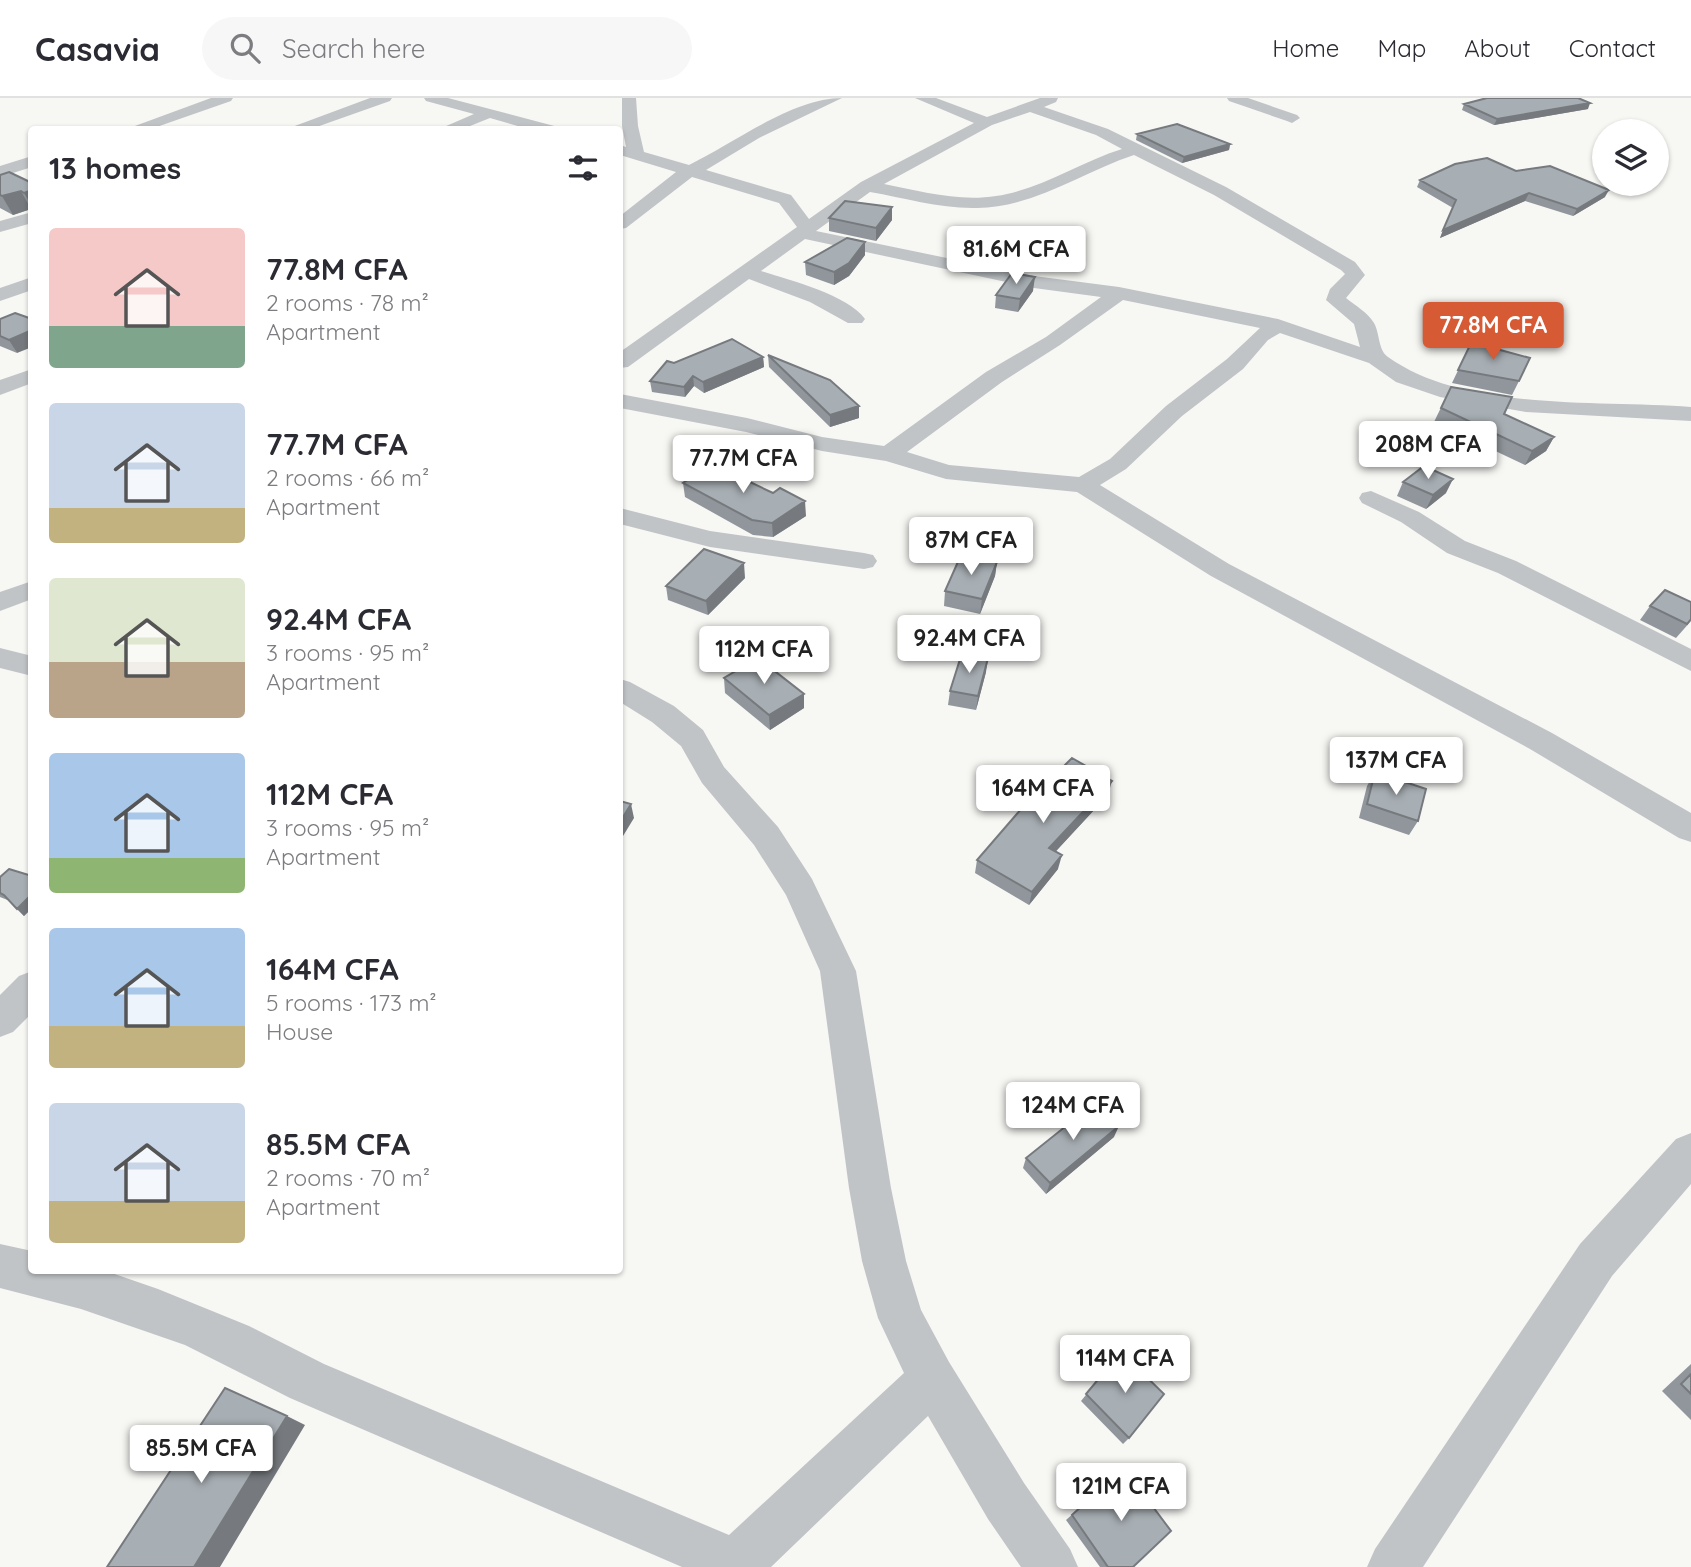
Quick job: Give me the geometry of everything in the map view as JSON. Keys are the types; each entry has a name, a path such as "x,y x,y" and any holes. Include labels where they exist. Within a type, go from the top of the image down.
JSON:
{"street":[{"path":"143,126 226,98"},
{"path":"302,126 385,98"},
{"path":"431,98 538,126"},
{"path":"629,98 628,152 785,199 846,199"},
{"path":"797,98 819,104"},
{"path":"623,222 652,198 753,135 835,98"},
{"path":"922,98 987,122"},
{"path":"623,360 867,186 987,122 1053,98"},
{"path":"1234,98 1292,118"},
{"path":"1031,107 1102,132 1220,191 1352,269 1354,276 1335,298 1361,321 1378,359"},
{"path":"455,126 491,113"},
{"path":"336,114 355,124"},
{"path":"867,186 961,202 992,202 1037,189 1087,165 1134,150"},
{"path":"0,172 28,162"},
{"path":"785,199 805,231 1034,282 1119,293 1278,325 1315,340 1378,359 1402,375 1426,385 1480,398 1691,414"},
{"path":"0,227 28,218"},
{"path":"746,272 792,288 843,310 855,319"},
{"path":"0,295 28,284"},
{"path":"889,454 995,377 1053,341 1119,293"},
{"path":"1083,485 1118,464 1174,411 1235,364 1261,337 1278,325"},
{"path":"0,387 28,376"},
{"path":"623,402 747,425 822,444 889,454 946,472 1083,485 1220,570 1541,741 1691,829"},
{"path":"1371,498 1410,517 1456,547 1507,568 1691,661"},
{"path":"623,517 667,531 727,543 864,561"},
{"path":"0,602 28,591"},
{"path":"0,657 28,665"},
{"path":"623,690 663,714 692,738 713,775 766,836 800,889 838,971 870,1188 884,1261 901,1318 932,1379 1006,1501 1052,1567"},
{"path":"0,1020 28,991"},
{"path":"1393,1567 1596,1260 1691,1153"},
{"path":"0,1266 28,1272"},
{"path":"37,1274 78,1283 188,1320 255,1350 307,1381 730,1565 756,1547 932,1379"}],"building":[{"path":"1487,98 1578,98 1590,103 1497,119 1464,104"},
{"path":"1177,124 1230,144 1184,157 1137,134"},
{"path":"1487,158 1516,171 1550,166 1592,183 1592,196 1599,196 1577,209 1529,193 1443,230 1456,200 1420,180 1455,164"},
{"path":"9,172 28,181 28,192 0,195 0,175"},
{"path":"845,201 892,207 876,228 829,218"},
{"path":"847,238 865,242 849,263 834,272 805,262"},
{"path":"1012,273 1035,277 1020,299 996,295"},
{"path":"15,313 28,318 28,332 9,340 0,336 0,319"},
{"path":"732,339 763,357 703,382 693,376 684,387 650,381 667,361 674,363"},
{"path":"1473,339 1495,344 1493,348 1530,358 1519,381 1458,370"},
{"path":"768,355 830,380 859,406 830,415"},
{"path":"1451,387 1512,397 1504,414 1554,437 1532,451 1441,408"},
{"path":"712,464 773,493 780,488 805,501 772,523 752,520 683,483"},
{"path":"1424,466 1453,479 1433,495 1403,482"},
{"path":"704,549 744,563 706,601 666,586"},
{"path":"961,555 997,562 982,599 945,591"},
{"path":"1665,590 1691,602 1691,619 1687,624 1650,606"},
{"path":"962,653 988,658 978,696 950,691"},
{"path":"758,658 804,694 769,715 724,678"},
{"path":"1072,758 1112,781 1049,848 1062,855 1032,892 977,860 1022,808"},
{"path":"1375,772 1426,789 1418,821 1367,804"},
{"path":"623,802 631,804 623,817"},
{"path":"9,869 28,875 28,898 17,909 0,893 0,877"},
{"path":"1096,1102 1119,1126 1050,1183 1026,1158"},
{"path":"1121,1352 1164,1394 1129,1438 1086,1394"},
{"path":"1691,1374 1691,1394 1681,1384"},
{"path":"225,1388 287,1416 194,1567 107,1567"},
{"path":"1124,1468 1171,1531 1133,1567 1108,1567 1072,1515"}]}
